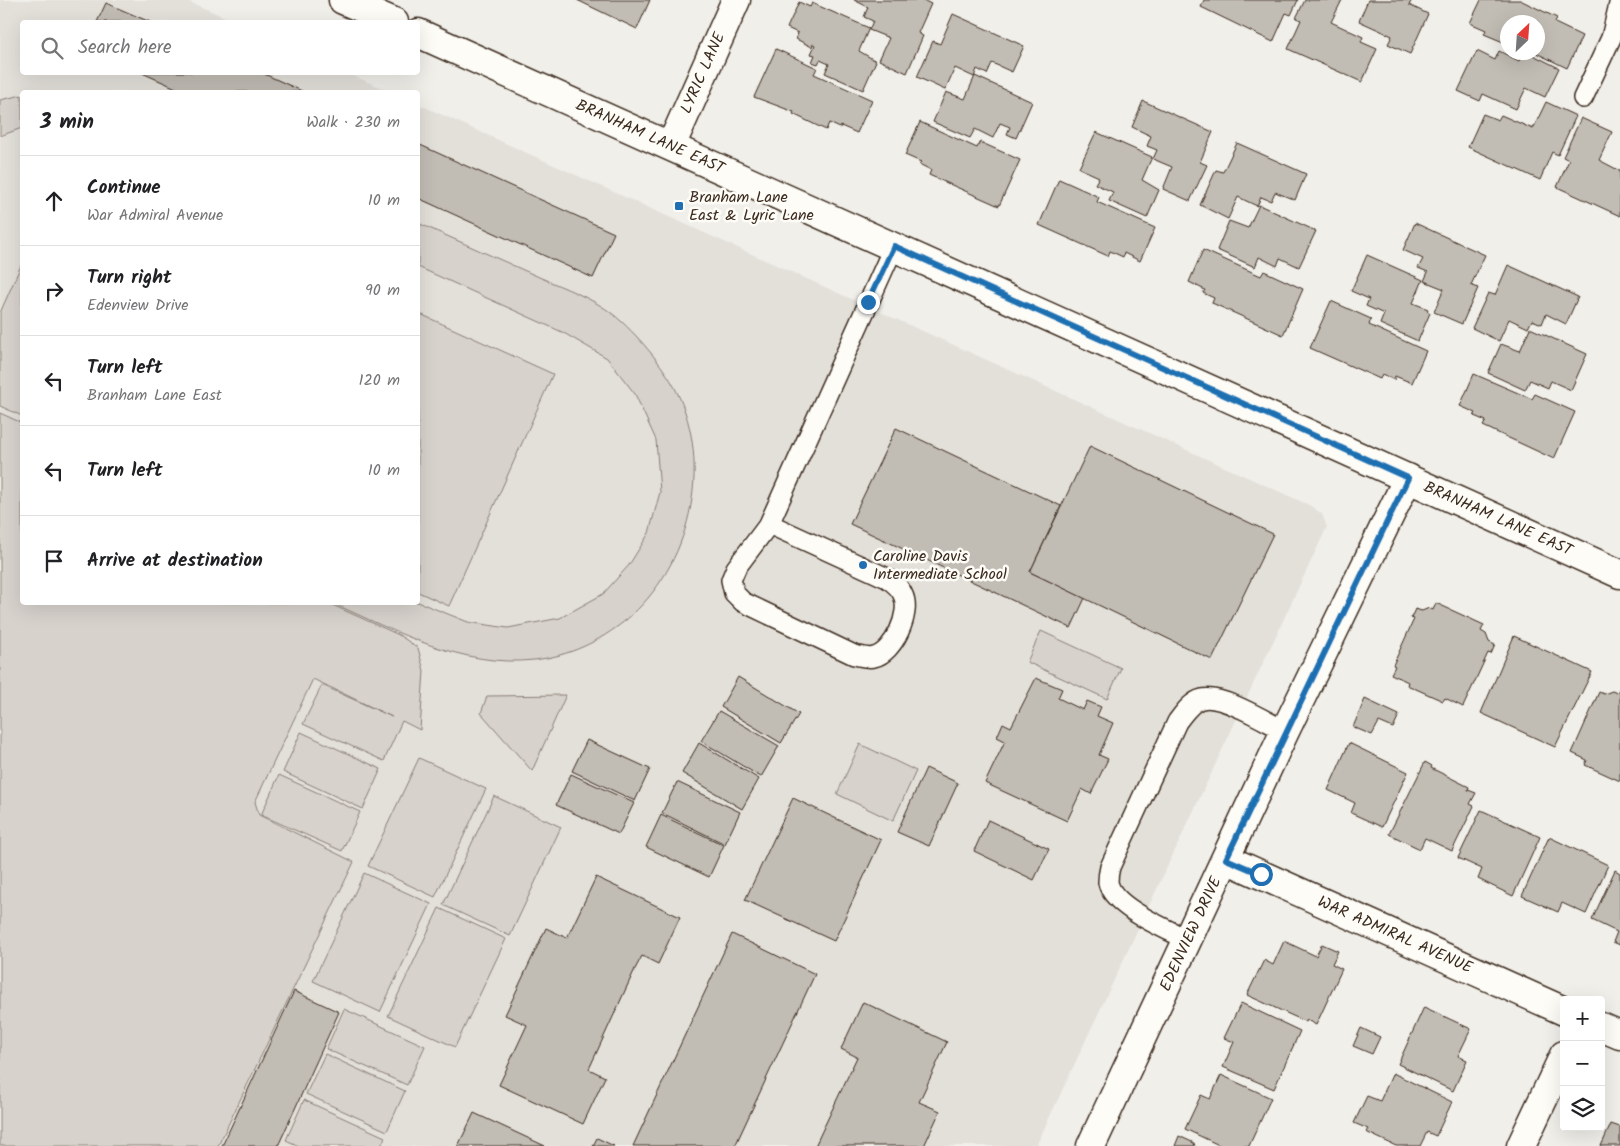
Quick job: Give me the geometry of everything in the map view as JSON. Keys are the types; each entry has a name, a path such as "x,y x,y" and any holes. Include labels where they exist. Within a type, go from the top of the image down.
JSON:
{"street":[{"path":"343,0 389,20"},
{"name":"LYRIC LANE","path":"671,146 736,0"},
{"name":"BRANHAM LANE EAST","path":"420,34 1620,574"},
{"name":"EDENVIEW DRIVE","path":"1091,1146 1285,731 1408,478"},
{"name":"WAR ADMIRAL AVENUE","path":"1226,859 1560,1009"},
{"path":"1605,1029 1620,1035"},
{"path":"1521,1146 1560,1063"}],"lane":[{"path":"1583,98 1611,38 1620,0"},
{"path":"769,524 887,578 899,587 904,596 906,611 896,638 885,653 872,658 854,655 743,602 734,593 731,580 736,568 769,524 894,246"},
{"path":"1188,940 1125,906 1115,896 1108,882 1110,866 1177,722 1186,709 1202,699 1221,701 1285,731"}],"shaded area":[{"name":"Caroline Davis Intermediate School","path":"0,0 185,0 231,20 20,20 20,75 352,75 386,90 20,90 20,605 420,605 420,105 1309,505 1322,514 1327,527 1036,1146 0,1146"},
{"path":"20,95 20,129 0,136 0,100"},
{"path":"420,224 597,303 614,315 631,331 657,360 671,381 687,420 693,451 694,482 689,514 680,544 666,572 648,598 616,628 583,647 547,658 507,661 455,653 430,645 337,605 420,605 420,603 468,622 508,628 560,618 603,594 629,565 649,533 660,492 656,440 635,394 607,358 562,332 420,268"},
{"path":"20,268 20,415 0,406 0,313"},
{"path":"420,314 553,374 449,606 420,593"},
{"path":"0,413 20,422 20,605 332,605 399,635 418,648 424,671 420,730 402,721 384,761 303,724 322,685 392,717 313,679 255,802 259,815 354,862 218,1146 0,1146"},
{"path":"1041,631 1121,668 1107,699 1027,662"},
{"path":"566,695 532,771 481,713 487,696"},
{"path":"301,732 381,769 363,809 283,772"},
{"path":"860,744 916,771 893,821 837,794"},
{"path":"419,758 486,789 435,897 368,866"},
{"path":"279,775 360,812 342,851 261,815"},
{"path":"494,796 561,827 510,936 443,905"},
{"path":"364,873 431,904 380,1012 313,981"},
{"path":"439,908 506,939 455,1047 388,1016"},
{"path":"344,1009 425,1046 407,1085 326,1049"},
{"path":"325,1054 405,1091 387,1131 306,1094"},
{"path":"304,1100 385,1137 381,1146 299,1146 286,1140"}],"building":[{"path":"577,0 650,0 637,29"},
{"path":"854,0 923,0 931,4 918,33 923,36 907,73 879,60 889,38 869,30 873,21 864,17 868,7"},
{"path":"1204,0 1298,0 1291,15 1286,13 1273,42 1201,7"},
{"path":"1305,0 1342,0 1331,22 1363,37 1361,42 1377,49 1362,82 1288,49 1301,20 1296,18"},
{"path":"1368,0 1412,0 1409,5 1428,14 1410,54 1388,44 1392,36 1359,21"},
{"path":"1481,0 1520,0 1557,18 1555,23 1582,36 1567,68 1545,57 1545,15 1500,15 1500,41 1484,34 1486,30 1470,23"},
{"path":"799,2 810,7 812,3 869,28 859,51 876,61 863,90 825,73 829,64 820,60 818,64 812,62 815,55 811,54 815,45 813,44 812,47 796,39 798,33 787,28"},
{"path":"106,3 145,20 98,20"},
{"path":"953,14 1024,46 1012,72 992,63 987,74 977,69 974,77 955,68 945,90 917,77 933,41 940,44"},
{"path":"776,49 817,68 814,74 872,100 857,133 829,123 826,130 793,114 794,112 754,97"},
{"path":"1477,51 1495,60 1499,51 1500,60 1543,60 1559,68 1545,97 1526,88 1516,109 1483,94 1480,101 1458,91"},
{"path":"147,75 267,75 300,90 180,90"},
{"path":"975,76 1032,102 1016,138 1007,134 1010,127 1000,123 993,138 975,129 970,138 933,122 946,92 965,99"},
{"path":"1143,101 1213,132 1200,162 1207,165 1190,201 1163,189 1172,167 1153,159 1157,150 1147,146 1151,136 1132,127"},
{"path":"1546,102 1576,116 1558,155 1552,152 1540,180 1468,147 1483,114 1498,120 1501,115 1533,129"},
{"path":"1581,118 1612,132 1599,160 1620,171 1620,216 1557,187 1569,160 1563,157"},
{"path":"920,122 977,148 980,142 1020,160 999,206 929,175 931,170 919,164 921,162 905,155"},
{"path":"1096,132 1152,157 1142,180 1159,190 1147,218 1109,201 1113,192 1095,184 1099,177 1079,168"},
{"path":"1237,143 1306,174 1295,200 1275,192 1271,201 1261,197 1257,206 1238,197 1228,219 1200,205 1216,170 1223,172"},
{"path":"420,145 614,233 593,278 420,199"},
{"path":"1059,179 1099,197 1097,202 1155,228 1140,261 1124,253 1123,257 1110,251 1108,256 1039,225"},
{"path":"1259,205 1316,231 1299,267 1280,258 1277,266 1259,257 1255,267 1217,250 1229,221 1248,228"},
{"path":"1415,223 1485,255 1471,285 1478,288 1462,324 1434,312 1444,289 1424,281 1428,272 1418,268 1423,259 1403,250"},
{"path":"1203,250 1261,276 1264,271 1303,289 1283,335 1212,303 1214,298 1203,293 1205,290 1189,282"},
{"path":"1367,255 1423,280 1413,303 1428,309 1427,311 1430,313 1418,341 1380,324 1384,314 1366,306 1369,299 1351,291"},
{"path":"1508,265 1578,297 1566,324 1546,314 1542,324 1532,320 1528,328 1509,319 1499,341 1472,328 1488,293 1495,295"},
{"path":"1331,301 1371,319 1369,325 1426,351 1412,383 1395,376 1394,380 1382,374 1380,379 1310,348"},
{"path":"1530,328 1587,354 1571,390 1551,381 1548,388 1530,380 1525,390 1488,373 1501,344 1520,351"},
{"path":"1474,374 1532,399 1535,394 1575,412 1554,459 1483,426 1486,421 1474,416 1476,413 1460,406"},
{"path":"896,428 1061,506 1030,572 1085,598 1071,628 850,524"},
{"path":"1090,446 1273,534 1212,660 1030,572"},
{"path":"1436,603 1484,625 1481,631 1486,634 1489,642 1495,645 1491,654 1488,653 1463,707 1445,698 1443,701 1407,685 1408,682 1391,674 1395,666 1393,665 1414,619 1411,618 1415,609 1422,611 1429,608 1433,610"},
{"path":"1514,636 1592,672 1555,747 1481,713"},
{"path":"738,677 799,714 781,743 721,707"},
{"path":"1036,678 1062,689 1058,698 1083,710 1087,701 1101,707 1097,716 1113,723 1099,755 1108,759 1091,794 1082,789 1067,821 985,783 1005,741 997,737 1003,723 1011,727"},
{"path":"1620,687 1620,781 1585,765 1587,760 1572,753 1599,692 1604,694 1612,691 1617,693"},
{"path":"1365,699 1399,715 1393,728 1379,722 1372,735 1353,727"},
{"path":"719,711 779,746 761,777 701,741"},
{"path":"587,740 650,769 635,801 572,771"},
{"path":"699,743 759,779 742,809 682,773"},
{"path":"1349,743 1408,772 1382,827 1351,813 1355,803 1328,790"},
{"path":"1425,762 1432,766 1431,768 1469,787 1468,790 1476,793 1470,804 1474,806 1452,851 1425,838 1420,849 1389,834"},
{"path":"926,768 958,783 929,846 897,832"},
{"path":"571,774 634,803 619,834 556,805"},
{"path":"677,782 740,812 725,844 662,813"},
{"path":"793,798 881,840 834,941 745,900"},
{"path":"1481,810 1540,837 1513,896 1478,879 1482,869 1458,858"},
{"path":"661,815 724,845 709,877 646,847"},
{"path":"988,820 1049,849 1034,880 974,851"},
{"path":"1549,837 1608,865 1586,914 1562,903 1558,912 1522,896"},
{"path":"1615,870 1620,873 1620,945 1613,942 1617,932 1592,920"},
{"path":"596,877 680,917 658,964 642,956 635,969 589,1069 605,1077 583,1124 499,1085 527,1025 505,1015 546,928 567,938"},
{"path":"732,934 815,974 735,1146 633,1146"},
{"path":"1284,941 1316,956 1322,944 1338,951 1332,964 1342,969 1316,1025 1247,995 1264,960 1273,965"},
{"path":"294,991 339,1012 278,1146 222,1146"},
{"path":"863,1002 947,1042 919,1102 940,1111 924,1146 815,1146 857,1057 841,1049"},
{"path":"1241,1003 1300,1031 1274,1089 1223,1067 1234,1042 1224,1038"},
{"path":"1424,1007 1471,1029 1458,1056 1467,1060 1453,1091 1398,1064"},
{"path":"1361,1028 1380,1037 1372,1054 1353,1046"},
{"path":"1393,1073 1452,1102 1436,1136 1427,1132 1420,1146 1396,1146 1366,1132 1368,1129 1354,1123 1367,1096 1380,1101"},
{"path":"1221,1075 1271,1098 1249,1146 1221,1146 1185,1129 1201,1095 1210,1099"},
{"path":"474,1113 545,1146 458,1146"},
{"path":"1611,1124 1620,1127 1620,1146 1601,1146"},
{"path":"1179,1136 1194,1143 1195,1146 1175,1146"},
{"path":"597,1138 614,1146 593,1146"}],"place":[{"name":"Branham Lane East & Lyric Lane","path":"679,206"},
{"name":"Caroline Davis Intermediate School","path":"863,565"}],"route":[{"path":"868,302 894,246 1408,478 1285,731 1226,859 1261,874"}]}
